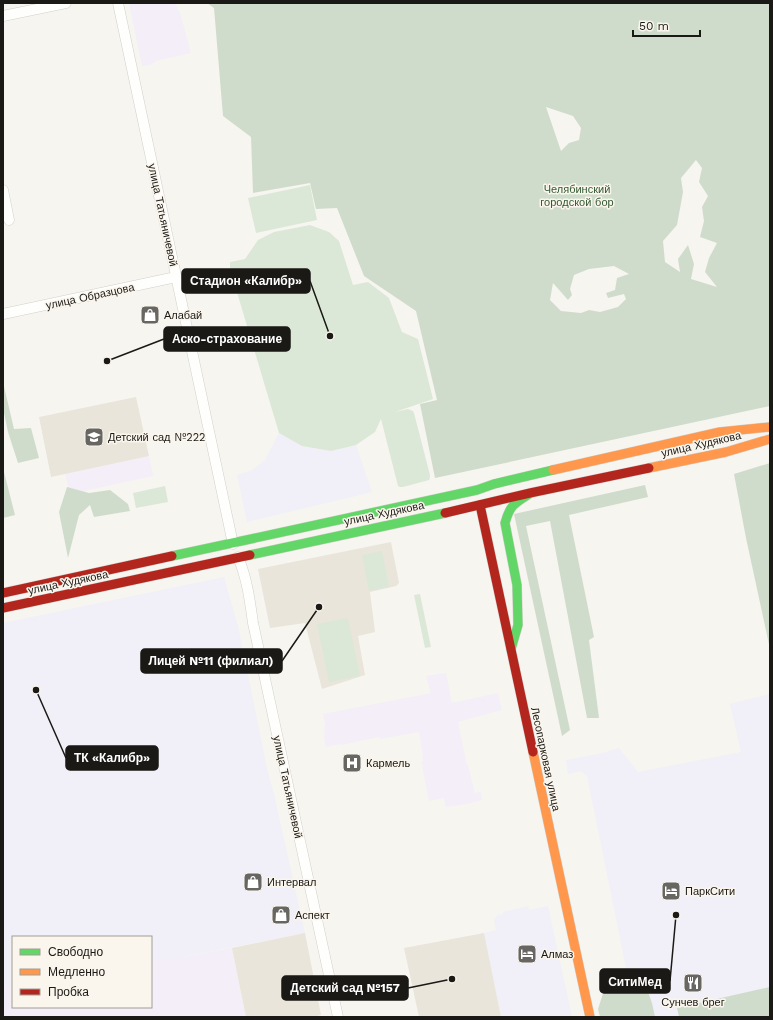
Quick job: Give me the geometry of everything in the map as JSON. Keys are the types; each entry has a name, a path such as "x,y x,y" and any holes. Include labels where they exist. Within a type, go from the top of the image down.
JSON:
{"main road":[{"name":"улица Худякова","path":"3,593 477,490 494,484 720,432 770,427"},
{"name":"улица Худякова","path":"3,608 530,493 726,452 770,439"},
{"name":"Лесопарковая улица","path":"477,490 590,1017"},
{"path":"511,651 518,624 518,590 505,523 508,513 513,505 530,493"},
{"path":"233,544 238,557"}],"street":[{"path":"3,16 66,3"},
{"name":"улица Татьяничевой","path":"118,3 233,544"},
{"path":"3,190 9,220"},
{"name":"улица Образцова","path":"3,314 176,277"},
{"name":"улица Татьяничевой","path":"238,557 244,574 251,605 253,623 338,1017"}],"shaded area":[{"path":"129,3 175,3 180,13 191,53 156,61 150,65 142,66"},
{"name":"Детский сад №222","path":"136,397 149,456 51,477 39,417"},
{"path":"279,433 302,446 331,451 356,445 372,492 247,522 237,475 252,470 265,460"},
{"path":"149,456 153,476 70,494 65,474"},
{"path":"391,542 399,583 396,586 370,592 375,632 358,636 365,675 322,689 305,623 270,628 258,569"},
{"path":"224,577 238,626 268,773 305,933 152,963 152,936 12,936 12,985 3,987 3,623"},
{"path":"446,673 452,703 498,693 502,710 458,722 467,765 475,793 481,792 482,800 446,807 444,798 429,801 421,761 423,761 423,756 419,732 380,739 379,737 326,747 324,739 325,723 323,714 431,693 426,676"},
{"path":"770,694 770,1017 636,1017 587,776 581,771 568,774 566,760 603,753 619,748 638,772 741,752 730,704"},
{"path":"528,906 529,910 548,906 572,1017 501,1017 484,933 496,930 494,921 497,915 503,914 503,912"},
{"path":"305,933 321,1015 313,1017 246,1017 232,948"},
{"path":"484,933 501,1017 419,1017 404,948"},
{"path":"232,948 246,1017 3,1017 3,987 12,985 12,1008 152,1008 152,963"}],"green space":[{"name":"Челябинский городской бор","path":"207,3 770,3 770,406 435,478 420,404 437,400 416,311 364,276 337,208 316,209 310,183 253,193 251,137 223,116 214,8","holes":["546,107 573,116 581,128 579,140 569,143 561,151","696,160 702,168 699,182 708,196 702,207 704,221 700,237 717,243 709,258 705,272 717,287 691,279 694,264 688,245 678,259 680,272 665,262 663,241 677,225 683,192 681,178","614,266 629,274 617,278 615,290 606,293 608,298 624,294 626,299 618,307 600,312 589,310 581,313 561,311 550,300 553,283 568,300 572,295 570,289 574,275 589,269"]},
{"path":"310,185 317,220 256,233 248,198"},
{"path":"310,225 329,232 339,241 353,285 368,282 389,298 402,332 418,339 433,399 395,412 408,409 414,413 430,475 429,480 403,487 398,486 381,419 375,432 356,445 331,451 302,446 279,433 230,269 230,262 245,259 258,240 274,232"},
{"path":"3,382 14,429 31,428 39,458 18,463 8,432 3,408"},
{"path":"770,463 770,649 734,474"},
{"path":"3,468 15,515 3,518"},
{"path":"645,485 648,497 569,515 594,637 589,640 599,718 587,718 550,521 526,526 570,730 562,736 514,514"},
{"path":"165,486 168,502 136,508 133,493"},
{"path":"67,487 89,493 110,490 128,504 130,511 94,517 90,505 79,515 68,558 59,512"},
{"path":"382,551 389,587 369,591 362,555"},
{"path":"420,594 431,647 425,648 414,595"},
{"path":"348,618 360,676 329,682 317,624"},
{"path":"627,973 644,981 652,1003 655,1017 600,1017 598,1009 609,975"},
{"path":"770,987 770,1017 679,1017 677,1008"}],"traffic: fast":[{"path":"172,556 477,490 494,484 553,470"},
{"path":"511,649 518,625 517,585 505,523 513,506 529,494"},
{"path":"250,555 445,513"}],"traffic: slow":[{"path":"553,470 720,432 770,427"},
{"path":"649,468 726,452 770,439"},
{"path":"533,752 590,1017"}],"traffic: jam":[{"path":"445,513 530,493 649,468"},
{"path":"480,505 533,752"},
{"path":"3,608 250,555"},
{"path":"3,593 172,556"}],"place":[{"name":"Алабай","path":"150,315"},
{"name":"Стадион «Калибр»","path":"330,336"},
{"name":"Аско-страхование","path":"107,361"},
{"name":"Детский сад №222","path":"94,437"},
{"name":"Лицей №11 (филиал)","path":"319,607"},
{"name":"ТК «Калибр»","path":"36,690"},
{"name":"Кармель","path":"352,763"},
{"name":"Интервал","path":"253,882"},
{"name":"ПаркСити","path":"671,891"},
{"name":"Аспект","path":"281,915"},
{"name":"СитиМед","path":"676,915"},
{"name":"Алмаз","path":"527,954"},
{"name":"Детский сад №157","path":"452,979"},
{"name":"Сунчев брег","path":"693,983"}]}
